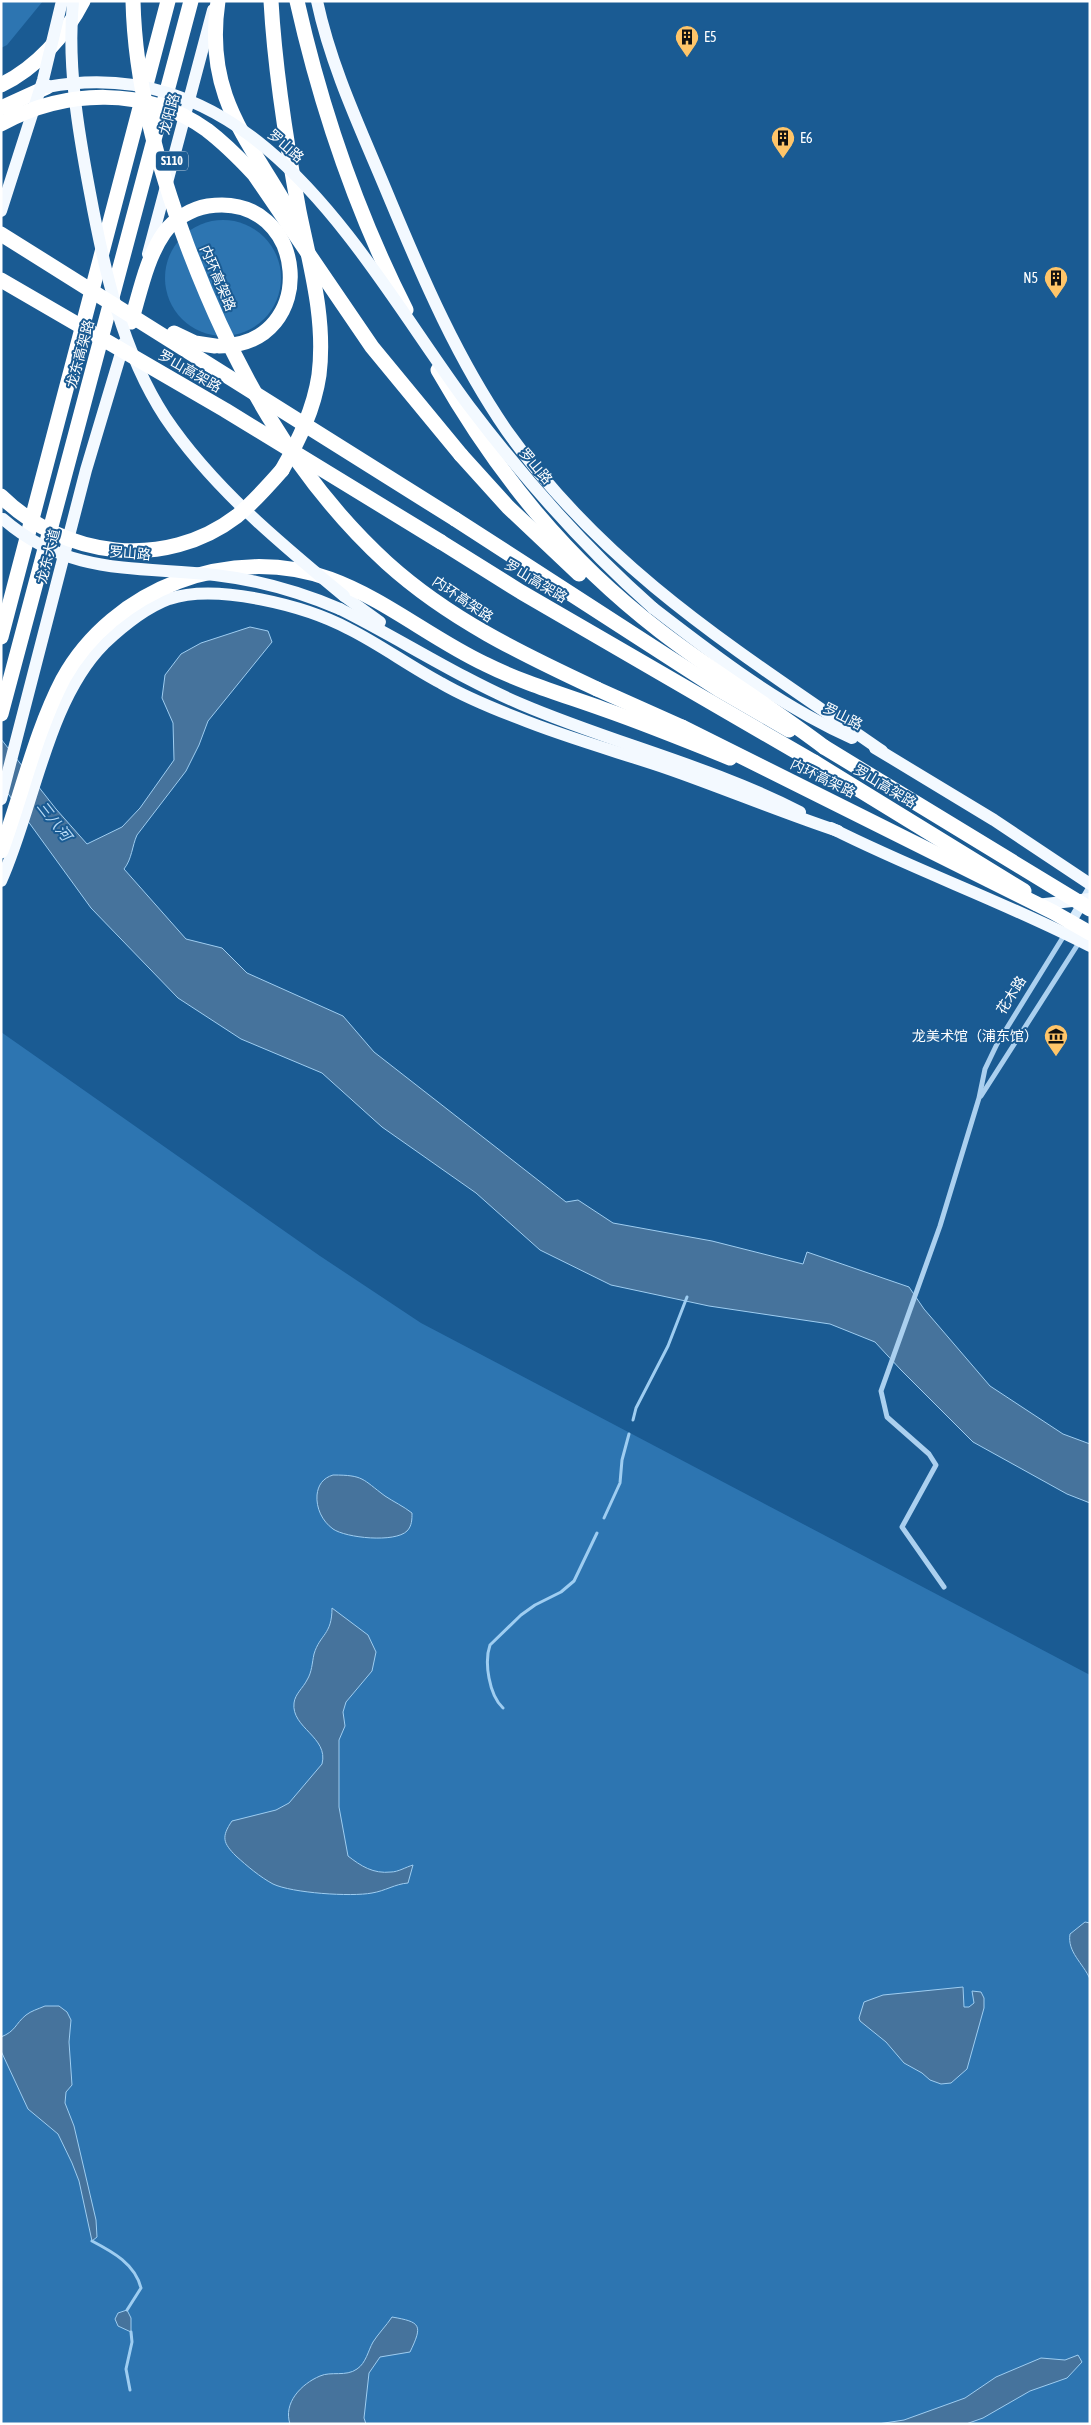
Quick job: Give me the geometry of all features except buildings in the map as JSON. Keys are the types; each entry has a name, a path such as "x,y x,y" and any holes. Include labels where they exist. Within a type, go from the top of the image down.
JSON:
{"highway":[{"path":"1,86 37,61 62,34 83,1"},
{"name":"内环高架路","path":"133,1 143,97 162,173 194,264 258,402 285,444 330,504 368,544 403,576 446,610 487,635 800,785 1053,912 1087,940"},
{"name":"龙东高架路","path":"1,637 168,1"},
{"name":"龙东高架路","path":"1,714 191,1"},
{"path":"217,1 219,75 230,110 249,148 287,207 305,240"},
{"path":"1,496 35,524 79,544 127,551 153,550 178,545 209,533 236,516 260,496 282,470 300,436 312,406 319,376 321,343 315,284 284,129 271,1"},
{"name":"内环高架路","path":"297,1 323,104 349,179 369,228 420,338 456,401 495,461 558,539 616,595 681,647 780,714 824,747 1089,899"},
{"path":"1,108 24,95 47,87"},
{"path":"1,124 18,115 53,103 104,96 141,102 168,110 206,129 231,150 254,174 372,347 461,455 539,537 670,658"},
{"path":"50,264 195,343 230,346 249,340 264,332 276,319 285,304 290,289 290,261 280,237 261,218 237,208 214,206 190,212 175,221 165,232 151,259 131,322"},
{"name":"罗山高架路","path":"1,234 455,519 670,658 774,722 824,747"},
{"name":"罗山高架路","path":"1,280 225,410 521,592 814,762 1006,878 1053,912"},
{"path":"1,851 54,713 65,677 83,650 121,614 178,581 228,568 248,566 287,568 328,578 374,600 455,649 513,677 678,737 800,785"}],"main road":[{"path":"1,211 43,80 62,1"},
{"path":"73,1 71,40 74,84 80,136 95,223 120,318 152,396 184,444 252,516 344,596 437,661"},
{"name":"龙阳路","path":"131,322 217,1"},
{"path":"317,1 346,95 423,279 466,365 523,451 583,521 650,586 709,632 882,751"},
{"name":"罗山路","path":"47,87 101,81 157,89 204,106 242,129 274,154 297,176 339,223 464,398 545,501 587,547 653,608 728,665 793,707 844,734 882,751 994,820 1090,884"},
{"path":"1,102 24,95"},
{"name":"龙东大道","path":"1,799 81,489 131,322"},
{"name":"罗山路","path":"1,517 20,534 38,545 76,560 122,568 217,575 293,591 347,612 471,680 522,704 724,778 784,804 838,832 1016,909 1065,934 1087,940"},
{"path":"1,881 54,713 88,664 117,632 138,616 157,605 179,596 226,595 254,598 282,603 330,619 356,632 442,684 524,721 673,771 838,832"},
{"path":"1016,909 1089,899"},
{"name":"花木路","path":"1065,934 1089,899"},
{"path":"1087,940 1090,928"}],"street":[{"name":"花木路","path":"979,1098 985,1070 997,1044 1065,934"},
{"path":"944,1587 902,1527 936,1465 929,1454 887,1416 881,1391 922,1279 979,1098 1087,940"}],"shaded area":[{"path":"1,1 43,1 7,45 1,48"},
{"path":"223,220 245,224 264,237 277,256 281,278 277,300 264,319 245,332 223,336 201,332 182,319 169,300 165,278 169,256 182,237 201,224"},
{"path":"1,1032 320,1256 421,1323 1090,1675 1090,2424 1,2424"}],"water":[{"name":"三八河","path":"250,627 268,631 272,642 208,721 186,771 137,835 129,861 124,869 186,939 222,948 247,973 343,1016 374,1052 566,1202 578,1200 613,1223 712,1241 803,1264 807,1252 909,1287 924,1309 990,1386 1063,1434 1090,1444 1090,1503 1067,1494 973,1442 875,1342 830,1324 709,1306 611,1285 540,1250 476,1193 382,1127 322,1073 241,1039 178,998 91,908 1,784 1,739 56,809 87,844 122,827 140,808 174,760 173,723 162,698 165,675 181,654 201,643"},
{"path":"333,1475 362,1479 412,1513 409,1529 401,1535 370,1538 348,1535 333,1529 323,1518 317,1500 320,1485 326,1478"},
{"path":"332,1608 368,1635 376,1652 372,1671 346,1702 343,1712 345,1726 339,1740 339,1807 348,1856 363,1866 379,1872 394,1872 413,1865 408,1883 372,1893 350,1895 322,1893 294,1890 273,1884 236,1856 225,1840 226,1831 232,1821 276,1810 289,1803 322,1764 323,1755 320,1747 298,1719 294,1703 310,1674 316,1647 330,1624"},
{"path":"1085,1922 1090,1923 1090,1979 1073,1952 1070,1940 1070,1934"},
{"path":"963,1987 964,2007 969,2007 974,2003 972,1991 981,1992 984,1998 984,2008 967,2069 951,2083 941,2084 930,2080 904,2063 886,2042 860,2021 859,2018 864,2002 883,1995"},
{"path":"45,2006 59,2006 67,2012 71,2020 69,2042 72,2085 66,2092 65,2103 74,2126 96,2220 97,2237 92,2241 79,2181 72,2163 58,2134 28,2109 1,2051 1,2037 13,2030 22,2018 32,2011"},
{"path":"127,2310 131,2318 131,2332 118,2326 115,2319 118,2313"},
{"path":"392,2317 414,2323 418,2330 417,2336 410,2352 380,2357 369,2373 364,2418 366,2424 290,2424 288,2416 291,2402 300,2389 320,2376 348,2373 357,2369 365,2360 375,2339"},
{"path":"1078,2355 1082,2362 1067,2378 1030,2391 983,2418 966,2424 878,2424 904,2420 965,2398 996,2377 1041,2358 1065,2360"}],"waterway":[{"path":"633,1420 636,1408 668,1346 687,1297"},
{"path":"604,1518 620,1483 622,1460 629,1434"},
{"path":"503,1708 494,1695 489,1678 488,1652 490,1645 521,1615 535,1605 561,1592 574,1581 597,1533"},
{"path":"92,2241 122,2260 134,2272 141,2288 127,2310"},
{"path":"130,2390 126,2369 132,2342 131,2332"}],"place":[{"name":"E5","path":"687,58"},
{"name":"E6","path":"783,159"},
{"name":"N5","path":"1056,299"},
{"name":"龙美术馆（浦东馆）","path":"1056,1057"}]}
